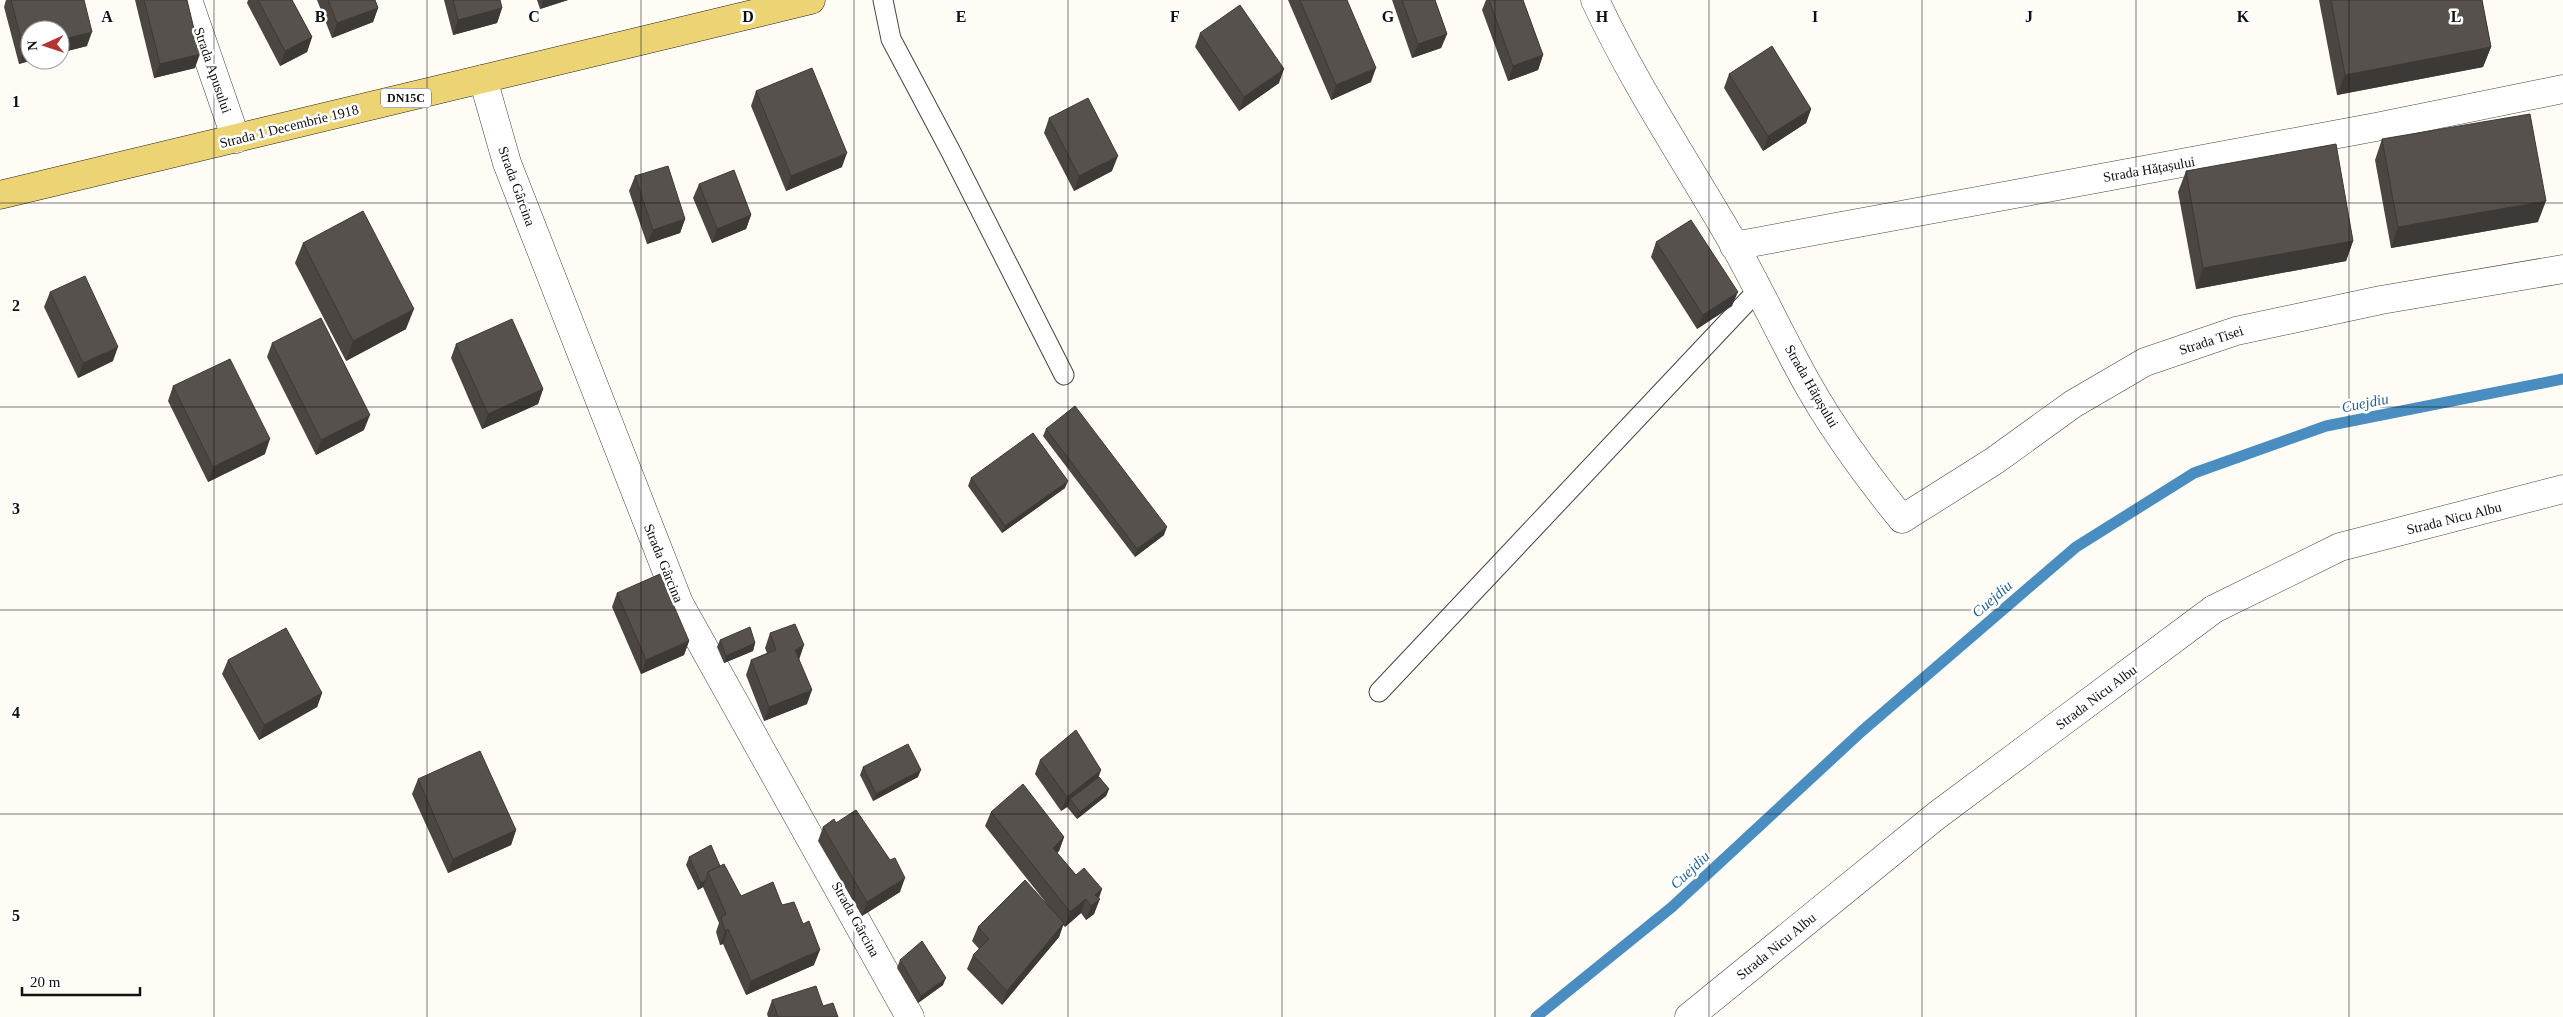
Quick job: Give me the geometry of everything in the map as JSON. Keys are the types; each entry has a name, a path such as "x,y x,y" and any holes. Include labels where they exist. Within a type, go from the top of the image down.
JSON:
{"main road":[{"name":"Strada 1 Decembrie 1918","path":"0,195 811,0"}],"street":[{"name":"Strada Apusului","path":"188,0 236,139"},
{"name":"Strada Hățașului","path":"1595,0 1608,28 1688,170 1734,246 1808,384 1862,469 1902,519"},
{"name":"Strada Gârcina","path":"482,79 507,163 678,603 910,1017"},
{"name":"Strada Hățașului","path":"1734,246 2376,127 2563,89"},
{"name":"Strada Tisei","path":"1902,519 1994,461 2073,404 2145,362 2236,331 2381,300 2563,269"},
{"name":"Strada Nicu Albu","path":"1689,1017 1936,816 2214,609 2340,547 2563,489"}],"lane":[{"path":"883,0 891,39 952,152 1064,375"},
{"path":"1379,692 1758,290"}],"building":[{"path":"11,0 84,0 92,32 70,38 70,20 20,20 20,35"},
{"path":"144,0 187,0 200,54 160,64"},
{"path":"258,0 292,0 312,37 285,51"},
{"path":"328,0 375,0 378,8 337,23"},
{"path":"453,0 500,0 502,8 458,20"},
{"path":"1300,0 1347,0 1376,68 1336,85"},
{"path":"1402,0 1435,0 1447,34 1418,44"},
{"path":"1489,0 1523,0 1543,55 1513,66"},
{"path":"2331,0 2482,0 2491,47 2345,75"},
{"path":"1240,5 1284,69 1244,97 1200,33"},
{"path":"1772,46 1811,109 1768,136 1729,74"},
{"path":"812,68 847,153 791,176 756,91"},
{"path":"1088,98 1118,156 1079,176 1049,118"},
{"path":"2530,114 2546,201 2398,227 2382,139"},
{"path":"2336,144 2353,241 2203,268 2186,171"},
{"path":"668,166 685,219 653,230 635,176"},
{"path":"734,170 751,215 717,229 699,184"},
{"path":"363,211 414,309 353,341 303,243"},
{"path":"1691,220 1738,292 1703,315 1656,242"},
{"path":"85,276 118,347 83,363 50,292"},
{"path":"321,318 370,415 321,440 272,343"},
{"path":"512,319 543,389 488,414 456,344"},
{"path":"230,359 270,439 213,467 173,386"},
{"path":"1075,406 1167,527 1137,549 1046,429"},
{"path":"1033,433 1068,481 1005,526 971,478"},
{"path":"660,574 689,641 646,660 617,593"},
{"path":"795,624 804,645 795,650 812,690 769,707 751,660 776,650 770,633"},
{"path":"750,627 755,643 726,656 720,640"},
{"path":"286,628 322,693 264,725 228,660"},
{"path":"1076,730 1101,770 1067,797 1040,760"},
{"path":"908,744 921,770 876,794 863,767"},
{"path":"480,751 516,830 453,859 418,779"},
{"path":"1099,777 1109,789 1080,812 1070,799"},
{"path":"1023,784 1064,837 1053,848 1076,875 1084,868 1102,889 1095,895 1100,899 1091,906 1086,899 1070,912 991,812"},
{"path":"856,810 890,860 895,858 905,878 867,902 823,827 834,819 836,823"},
{"path":"711,845 720,866 708,872 706,880 701,883 689,857"},
{"path":"724,864 741,896 773,882 782,905 794,902 803,924 809,921 820,950 751,981 728,929 725,931 721,918 726,914 708,872"},
{"path":"1025,880 1064,923 1007,991 973,955 989,939 978,927"},
{"path":"922,941 946,978 921,996 900,960"},
{"path":"816,986 823,1006 833,1003 838,1017 778,1017 772,1000"}],"waterway":[{"name":"Cuejdiu","path":"1536,1017 1672,907 1862,731 2076,547 2194,473 2326,426 2563,379"}]}
